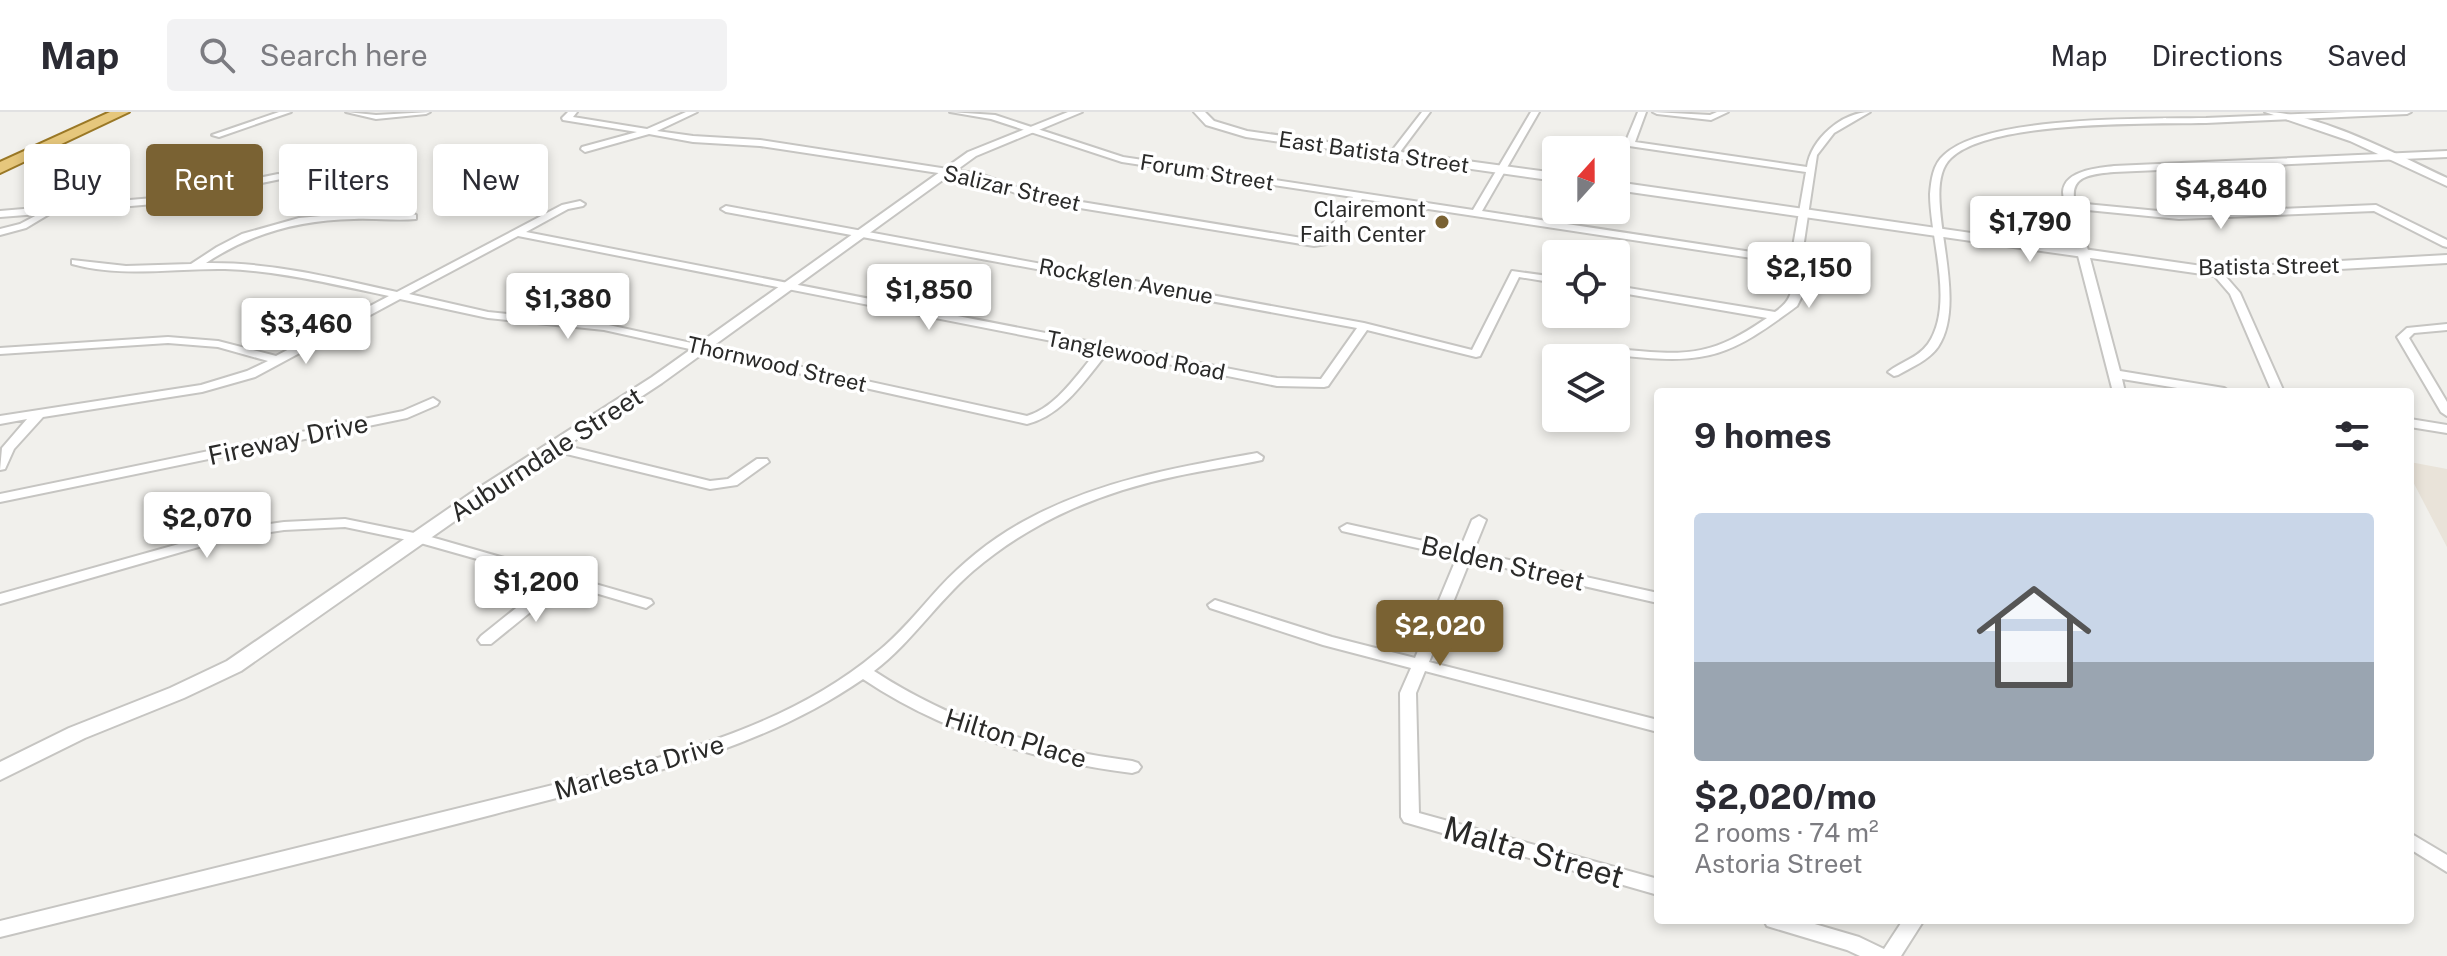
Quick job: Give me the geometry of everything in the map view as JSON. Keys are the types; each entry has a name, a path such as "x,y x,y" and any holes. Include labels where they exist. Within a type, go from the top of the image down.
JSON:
{"main road":[{"path":"0,158 104,112"},
{"path":"0,168 122,112"}],"street":[{"path":"216,135 287,112"},
{"path":"350,112 376,117 426,112"},
{"name":"Salizar Street","path":"573,112 566,118 647,132 760,143 980,177 1037,198 1314,243 1327,238 1360,195"},
{"path":"585,149 647,132 693,112"},
{"name":"Forum Street","path":"954,112 992,117 1122,159 1796,262"},
{"name":"Auburndale Street","path":"0,772 77,733 177,693 234,666 703,347 981,149 1077,112"},
{"name":"East Batista Street","path":"1199,112 1210,123 1246,134 1501,169"},
{"path":"1394,154 1426,112"},
{"path":"1476,213 1535,112"},
{"path":"1642,112 1630,141 1642,147 1809,170"},
{"path":"1657,112 1703,118 1717,117 1724,112"},
{"path":"1630,353 1676,359 1714,354 1736,345 1793,304 1797,296 1796,262 1813,155 1831,131 1866,112"},
{"path":"2270,112 2354,139 2447,182"},
{"path":"1894,372 1922,357 1943,327 1945,300 1935,175 1947,156 1970,142 2052,126 2407,112"},
{"path":"2118,388 2070,205 2069,184 2081,176 2099,171 2447,154"},
{"path":"1501,169 1542,175"},
{"path":"130,203 165,200 278,177"},
{"name":"Batista Street","path":"1630,188 2216,272 2447,259"},
{"path":"0,420 202,388 251,374 565,207 580,204"},
{"path":"2070,205 2179,216 2376,208 2447,244"},
{"name":"Rockglen Avenue","path":"726,209 1364,326 1476,354 1516,273 1542,278"},
{"path":"0,214 24,212"},
{"path":"194,267 220,247 249,234 306,218 343,214 413,217"},
{"path":"0,232 23,226 40,216"},
{"name":"Tanglewood Road","path":"517,233 1277,382 1324,383 1364,326"},
{"name":"Thornwood Street","path":"76,262 94,267 126,269 251,268 488,315 604,327 1027,420 1034,420 1048,412 1105,349"},
{"path":"2216,272 2235,293 2276,388"},
{"path":"1630,291 1777,316"},
{"path":"2447,327 2411,330 2403,337 2447,412"},
{"path":"0,351 168,340 218,344 279,360"},
{"path":"2114,374 2200,388"},
{"name":"Fireway Drive","path":"0,498 407,414 433,402"},
{"path":"0,466 8,448 37,416"},
{"path":"2414,424 2447,429"},
{"path":"555,447 710,485 732,482 762,462"},
{"name":"Marlesta Drive","path":"0,929 344,847 705,752 789,716 862,671 883,656 967,569 1005,539 1065,505 1143,477 1257,457"},
{"path":"1420,665 1479,520"},
{"path":"0,599 229,534 284,526 345,523 419,538 646,603"},
{"name":"Belden Street","path":"1347,528 1654,597"},
{"path":"486,640 562,579"},
{"path":"1215,605 1328,641 1654,725"},
{"name":"Malta Street","path":"1420,665 1408,693 1410,817 1654,886"},
{"name":"Hilton Place","path":"862,671 917,705 971,729 1092,763 1132,767"},
{"path":"2414,843 2447,865"},
{"path":"1788,924 1852,943 1879,956"},
{"path":"1890,956 1911,924"}],"shaded area":[{"path":"2414,463 2447,469 2447,547 2414,484"}],"place":[{"name":"Clairemont Faith Center","path":"1442,222"}]}
